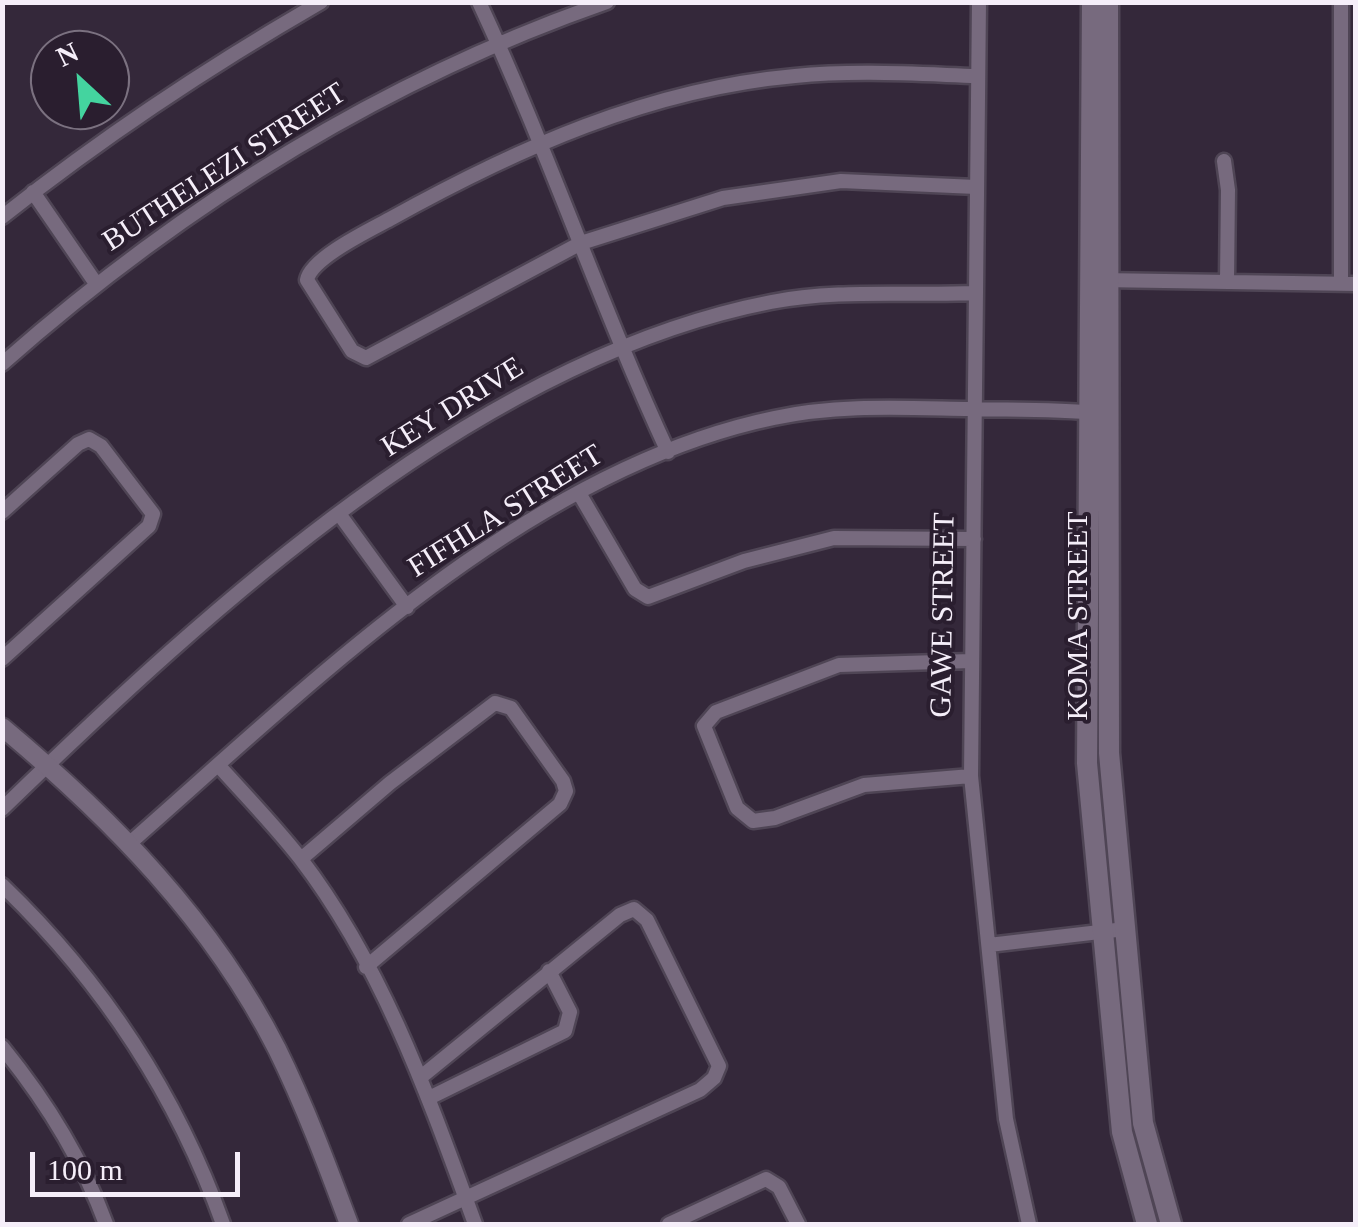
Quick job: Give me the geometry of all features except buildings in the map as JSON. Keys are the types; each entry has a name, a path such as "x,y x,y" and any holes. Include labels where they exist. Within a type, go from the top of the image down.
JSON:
{"main road":[{"name":"KOMA STREET","path":"1092,2 1098,413 1086,729 1143,1123 1171,1224"},
{"name":"KOMA STREET","path":"1097,280 1108,2"},
{"name":"KOMA STREET","path":"1114,931 1122,1132 1147,1224"}],"street":[{"path":"2,217 208,70 321,2"},
{"path":"480,2 581,243 619,346 668,452"},
{"name":"BUTHELEZI STREET","path":"2,364 97,284 310,138 498,42 607,2"},
{"name":"GAWE STREET","path":"978,2 971,776 1006,1118 1029,1224"},
{"path":"1097,280 1349,284 1348,88 1340,2"},
{"path":"976,187 807,183 723,198 581,243 366,358 352,352 306,278 312,268 360,236 537,143 674,98 790,76 977,76"},
{"path":"1224,161 1228,190 1226,280"},
{"path":"33,192 97,284"},
{"name":"KEY DRIVE","path":"2,809 192,631 340,515 488,414 619,346 733,310 810,296 975,293"},
{"name":"FIFHLA STREET","path":"131,842 407,607 468,562 579,493 668,452 772,418 833,408 1098,413"},
{"path":"2,512 81,441 93,440 148,501 152,520 2,659"},
{"path":"579,493 635,589 648,597 744,561 834,538 974,538"},
{"path":"340,515 407,607"},
{"path":"971,660 828,668 716,712 704,722 705,735 737,808 753,821 775,818 864,786 971,776"},
{"path":"301,859 390,783 499,702 511,708 563,780 563,800 366,967"},
{"path":"2,727 131,842 227,968 274,1044 308,1116 349,1224"},
{"path":"219,766 301,859 366,967 421,1076 474,1224"},
{"path":"2,885 82,970 140,1049 186,1132 222,1224"},
{"path":"409,1224 700,1090 714,1078 719,1066 717,1054 644,914 634,909 620,915 421,1076"},
{"path":"989,945 1114,931"},
{"path":"429,1098 565,1031 570,1012 549,971"},
{"path":"2,1047 50,1110 88,1179 106,1224"},
{"path":"670,1224 754,1182 766,1180 780,1187 798,1224"}]}
